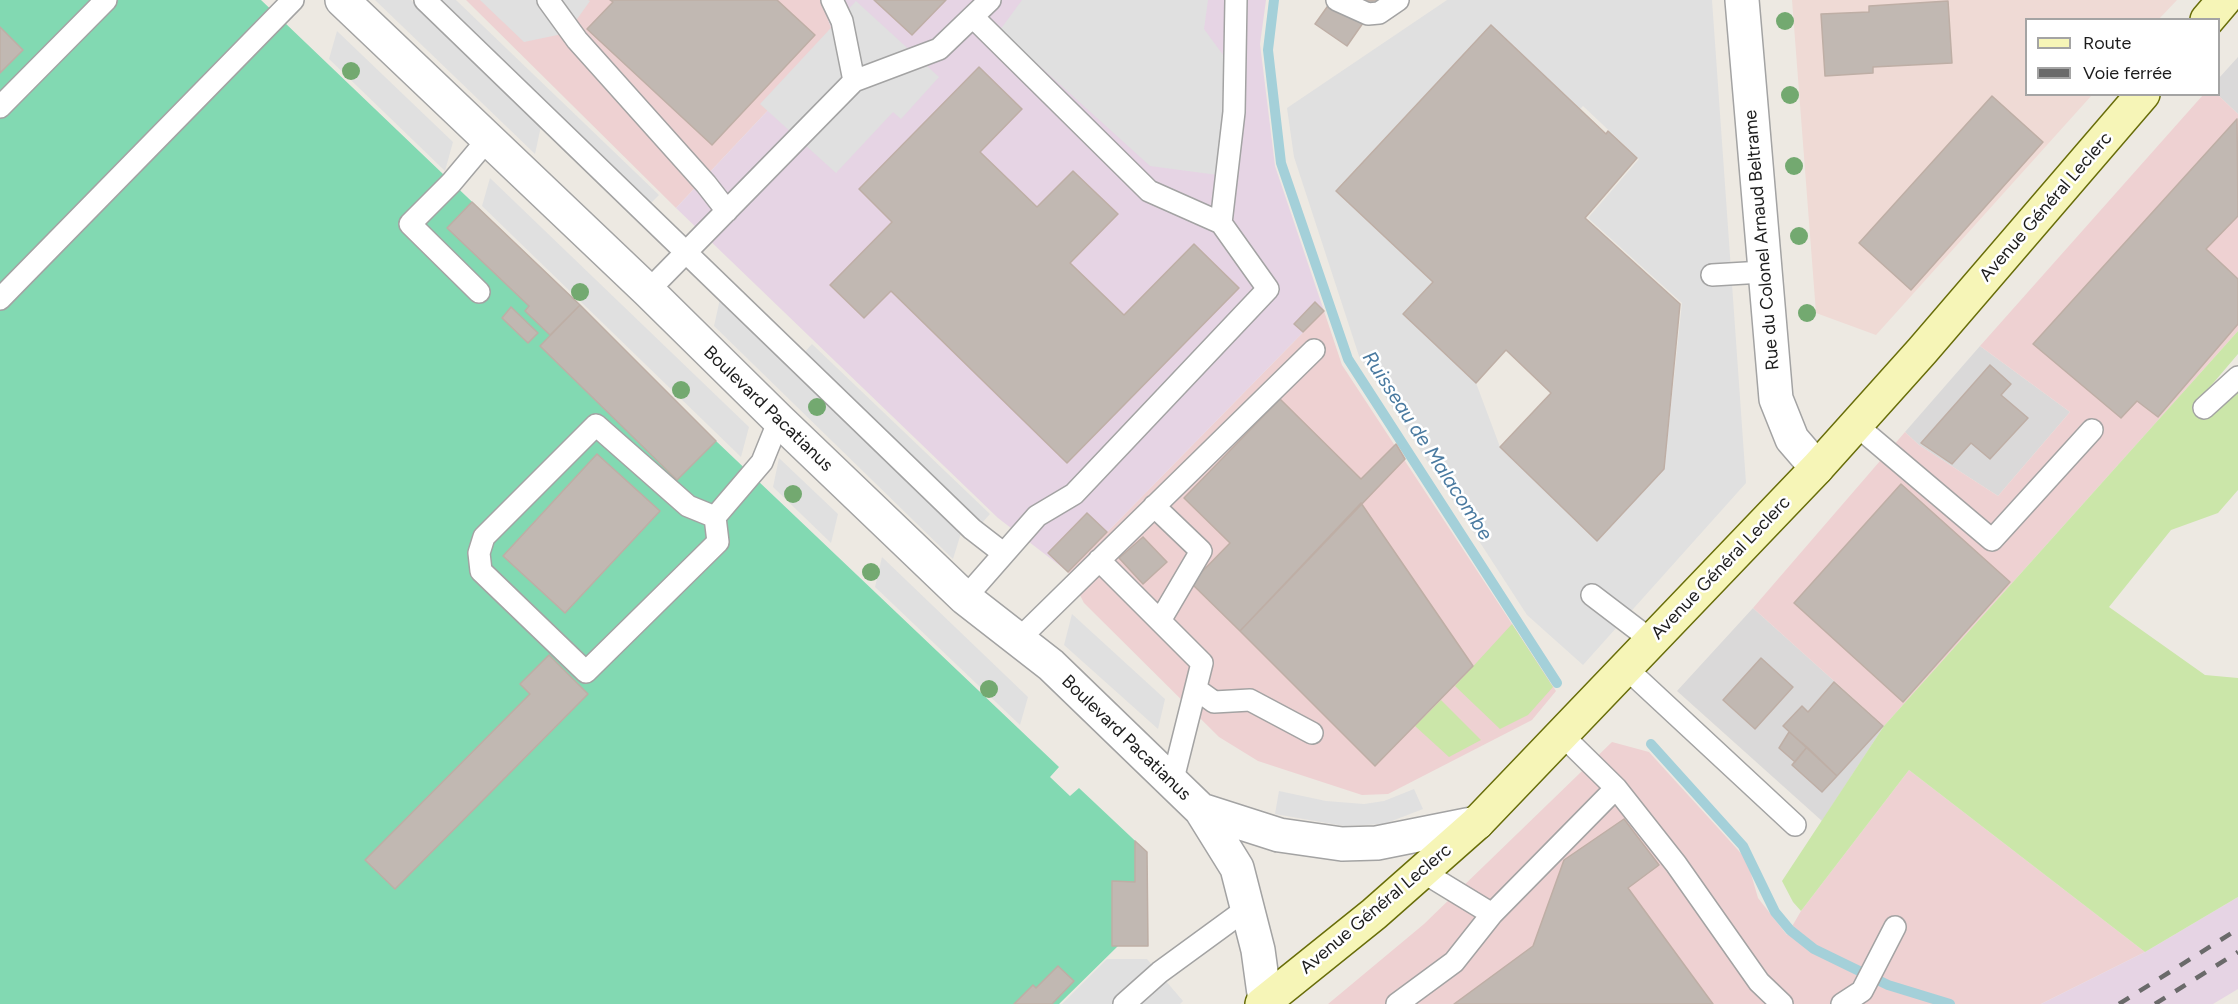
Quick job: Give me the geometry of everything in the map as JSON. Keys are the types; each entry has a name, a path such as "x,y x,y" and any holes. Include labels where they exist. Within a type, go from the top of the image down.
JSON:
{"main road":[{"path":"2209,18 2224,0"},
{"name":"Avenue Général Leclerc","path":"1263,1003 1423,872 1477,823 1817,468 2141,96"}],"street":[{"name":"Boulevard Pacatianus","path":"342,0 966,598 1051,664 1201,810 1237,868 1249,907 1263,1003"},
{"name":"Rue du Colonel Arnaud Beltrame","path":"1742,0 1763,272 1776,399 1792,439 1817,468"},
{"name":"Boulevard Pacatianus","path":"1201,810 1279,834 1342,844 1377,843 1477,823"}],"lane":[{"path":"0,107 106,0"},
{"path":"0,299 292,0"},
{"path":"425,0 972,529 1003,553"},
{"path":"548,0 577,40 706,184 727,211"},
{"path":"832,0 842,21 854,81"},
{"path":"648,291 854,81 939,49 974,18 990,0"},
{"path":"1221,223 1234,112 1236,0"},
{"path":"1337,0 1368,14 1379,13 1398,0"},
{"path":"966,598 1037,516 1074,494 1268,289 1221,223 1149,191 974,18"},
{"path":"479,292 410,224 451,183 488,139"},
{"path":"1712,275 1763,272"},
{"path":"1019,639 1314,350"},
{"path":"2204,408 2238,377"},
{"path":"715,517 688,506 596,425 484,537 479,553 481,571 586,672 718,542 715,517 762,462 779,420"},
{"path":"1856,425 1992,540 2092,430"},
{"path":"1154,506 1202,551 1161,620"},
{"path":"1099,560 1202,663 1172,783"},
{"path":"1592,595 1651,640"},
{"path":"1626,668 1795,825"},
{"path":"1196,689 1214,702 1250,700 1312,733"},
{"path":"1561,734 1616,788 1676,864 1759,982 1782,1004"},
{"path":"1397,1004 1454,962 1492,914 1616,788"},
{"path":"1423,872 1492,914"},
{"path":"1124,1004 1160,972 1249,907"},
{"path":"1842,1004 1862,991 1895,927"}],"shaded area":[{"path":"375,0 411,0 541,126 535,154"},
{"path":"438,0 456,0 659,195 650,204"},
{"path":"466,0 821,0 835,39 676,208"},
{"path":"480,0 590,1 567,33 524,42"},
{"path":"821,0 1266,0 1260,44 1275,166 1324,311 1068,572 998,518 676,208 835,39"},
{"path":"1022,0 1208,0 1204,29 1229,63 1218,175 1150,166 1000,30"},
{"path":"1447,0 1712,0 1746,483 1583,665 1527,615 1359,356 1294,157 1287,108","holes":["1491,25 1580,109 1583,106 1639,159 1588,218 1682,303 1664,469 1597,541 1500,447 1476,383 1403,314 1433,282 1336,190"]},
{"path":"1792,0 2177,0 2160,18 2025,18 2025,96 2091,96 1876,335 1816,313"},
{"path":"856,1 939,77 901,119 893,112 836,173 760,104"},
{"path":"337,31 453,142 445,171 329,59"},
{"path":"2238,57 2238,114 2219,96 2220,77"},
{"path":"2202,96 2219,96 2238,114 2238,331 1884,726 1753,608 1905,432 1919,445 1998,496 2070,412 1980,346"},
{"path":"490,178 749,427 741,457 482,206"},
{"path":"720,299 962,530 953,559 714,326"},
{"path":"1324,311 1342,365 1556,691 1532,720 1388,794 1362,795 1258,761 1219,737 1084,603 1068,572"},
{"path":"812,344 990,514 981,524 803,354"},
{"path":"1980,346 2070,412 1998,496 1919,445 1905,432"},
{"path":"779,458 838,514 831,543 773,487"},
{"path":"882,557 1028,697 1020,725 875,587"},
{"path":"1753,608 1884,726 1822,821 1677,691"},
{"path":"1072,614 1165,699 1158,729 1064,645"},
{"path":"1612,742 1649,752 1719,829 1747,860 1758,898 1787,935 1801,911 1909,770 2145,952 2041,1004 1328,1004 1424,924"},
{"path":"1414,789 1423,809 1384,824 1344,826 1275,814 1279,791 1326,801 1364,804 1384,801"},
{"path":"2238,897 2238,989 2213,1004 2041,1004 2145,952"},
{"path":"1107,959 1147,959 1183,1001 1180,1004 1062,1004"}],"green space":[{"path":"0,0 261,0 580,305 716,441 1059,767 1050,777 1070,796 1079,788 1147,852 1148,946 1118,946 1059,1004 0,1004"},
{"path":"2238,331 2238,354 2192,408 2208,418 2238,387 2238,490 2218,513 2171,530 2109,607 2205,675 2238,678 2238,897 2145,952 1909,770 1801,911 1793,902 1782,881 1884,726"},
{"path":"1512,624 1553,687 1528,715 1500,729 1455,686"},
{"path":"1441,700 1481,740 1449,757 1415,726"}],"building":[{"path":"610,0 777,0 815,35 712,145 587,29 613,2"},
{"path":"874,0 946,0 912,35"},
{"path":"1332,0 1379,0 1347,46 1315,24"},
{"path":"1948,1 1952,63 1873,67 1873,73 1825,76 1821,14 1869,12 1869,6"},
{"path":"1491,25 1606,134 1608,131 1637,158 1585,218 1680,304 1664,469 1597,541 1500,447 1551,393 1506,350 1476,383 1403,314 1433,282 1336,191"},
{"path":"0,27 23,50 0,73"},
{"path":"979,67 1022,109 980,152 1037,207 1073,171 1118,214 1070,263 1124,315 1194,244 1239,288 1067,463 891,291 864,318 830,285 892,222 859,189"},
{"path":"1992,96 2043,142 1911,290 1859,243"},
{"path":"2237,119 2238,216 2206,249 2238,279 2238,324 2158,417 2137,401 2121,418 2033,344"},
{"path":"472,202 580,305 550,335 525,311 529,306 447,228"},
{"path":"1315,302 1324,311 1303,332 1294,324"},
{"path":"580,305 716,441 677,480 540,346"},
{"path":"511,307 538,333 528,343 502,318"},
{"path":"1990,365 2011,384 2001,395 2028,418 1990,459 1971,443 1952,464 1921,443"},
{"path":"1280,399 1361,479 1396,444 1405,459 1240,631 1191,583 1230,543 1184,498"},
{"path":"597,454 660,511 565,613 503,556"},
{"path":"1901,484 2010,582 1903,702 1794,603"},
{"path":"1361,503 1473,666 1375,766 1240,631"},
{"path":"1087,513 1107,532 1068,572 1048,553"},
{"path":"1143,537 1167,562 1143,584 1119,558"},
{"path":"549,655 588,694 395,889 365,860 530,694 520,684"},
{"path":"1761,658 1793,687 1755,729 1723,700"},
{"path":"1834,682 1883,726 1837,776 1783,726 1802,706 1808,712"},
{"path":"1789,732 1807,747 1795,762 1779,748"},
{"path":"1807,747 1837,776 1822,792 1792,765"},
{"path":"1624,819 1659,865 1628,888 1713,1004 1454,1004 1533,946 1564,860"},
{"path":"1135,841 1147,852 1148,946 1112,946 1112,881 1135,882"},
{"path":"1058,966 1074,981 1052,1004 1014,1004 1033,985 1036,988"}],"waterway":[{"name":"Ruisseau de Malacombe","path":"1274,0 1268,50 1281,163 1348,359 1557,683"},
{"name":"Ruisseau de Malacombe","path":"1651,744 1743,846 1775,912 1790,930 1814,949 1888,985 1950,1004"}],"railway":[{"path":"2119,1004 2238,929"},
{"path":"2155,1004 2238,952"}]}
